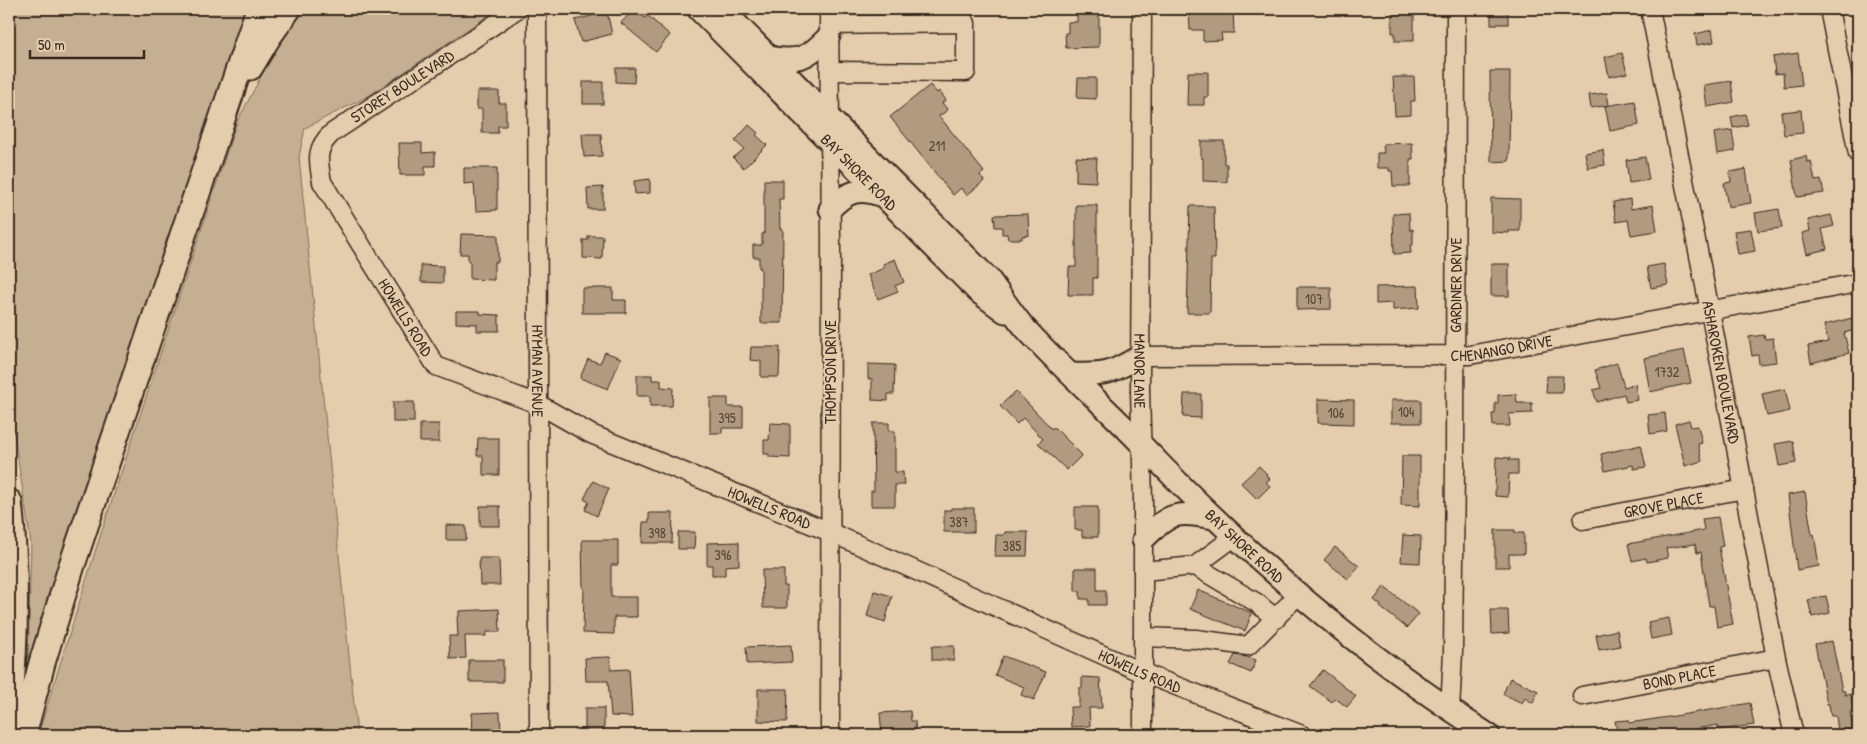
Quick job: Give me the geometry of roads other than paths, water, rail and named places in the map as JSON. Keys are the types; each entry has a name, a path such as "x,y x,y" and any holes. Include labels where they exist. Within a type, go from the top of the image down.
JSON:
{"highway":[{"path":"23,735 44,655 68,576 259,9"},
{"path":"222,118 268,37 288,9"},
{"path":"9,502 13,544 15,605 9,708"}],"main road":[{"name":"BAY SHORE ROAD","path":"698,9 978,292 1025,327"},
{"name":"BAY SHORE ROAD","path":"722,9 989,279 1025,327 1142,444 1162,467 1234,537 1298,596 1384,664 1450,711 1488,735"},
{"path":"770,57 792,60 802,58 812,52 829,23"},
{"path":"830,209 844,196 858,191 872,192 882,196"},
{"path":"1071,374 1096,375 1111,373 1140,356"},
{"path":"1143,540 1158,524 1172,515 1185,514 1214,518"}],"street":[{"name":"STOREY BOULEVARD","path":"322,182 319,150 332,133 517,9"},
{"name":"HYMAN AVENUE","path":"537,9 539,735"},
{"name":"MANOR LANE","path":"1142,9 1140,413 1143,540 1143,735"},
{"name":"GARDINER DRIVE","path":"1450,711 1453,652 1456,9"},
{"name":"ASHAROKEN BOULEVARD","path":"1650,9 1776,658 1794,735"},
{"path":"1829,9 1858,154"},
{"path":"829,23 920,16 959,16 966,23 966,72 830,71"},
{"name":"THOMPSON DRIVE","path":"829,23 830,735"},
{"name":"HOWELLS ROAD","path":"322,182 436,366 538,404 591,434 830,532 1143,673 1302,735"},
{"name":"CHENANGO DRIVE","path":"1140,356 1470,355 1858,283"},
{"name":"GROVE PLACE","path":"1583,520 1744,489"},
{"path":"1143,571 1195,566 1234,537"},
{"path":"1195,566 1257,603 1276,619"},
{"path":"1143,637 1196,639 1248,646 1298,596"},
{"name":"BOND PLACE","path":"1582,696 1776,658"}]}
